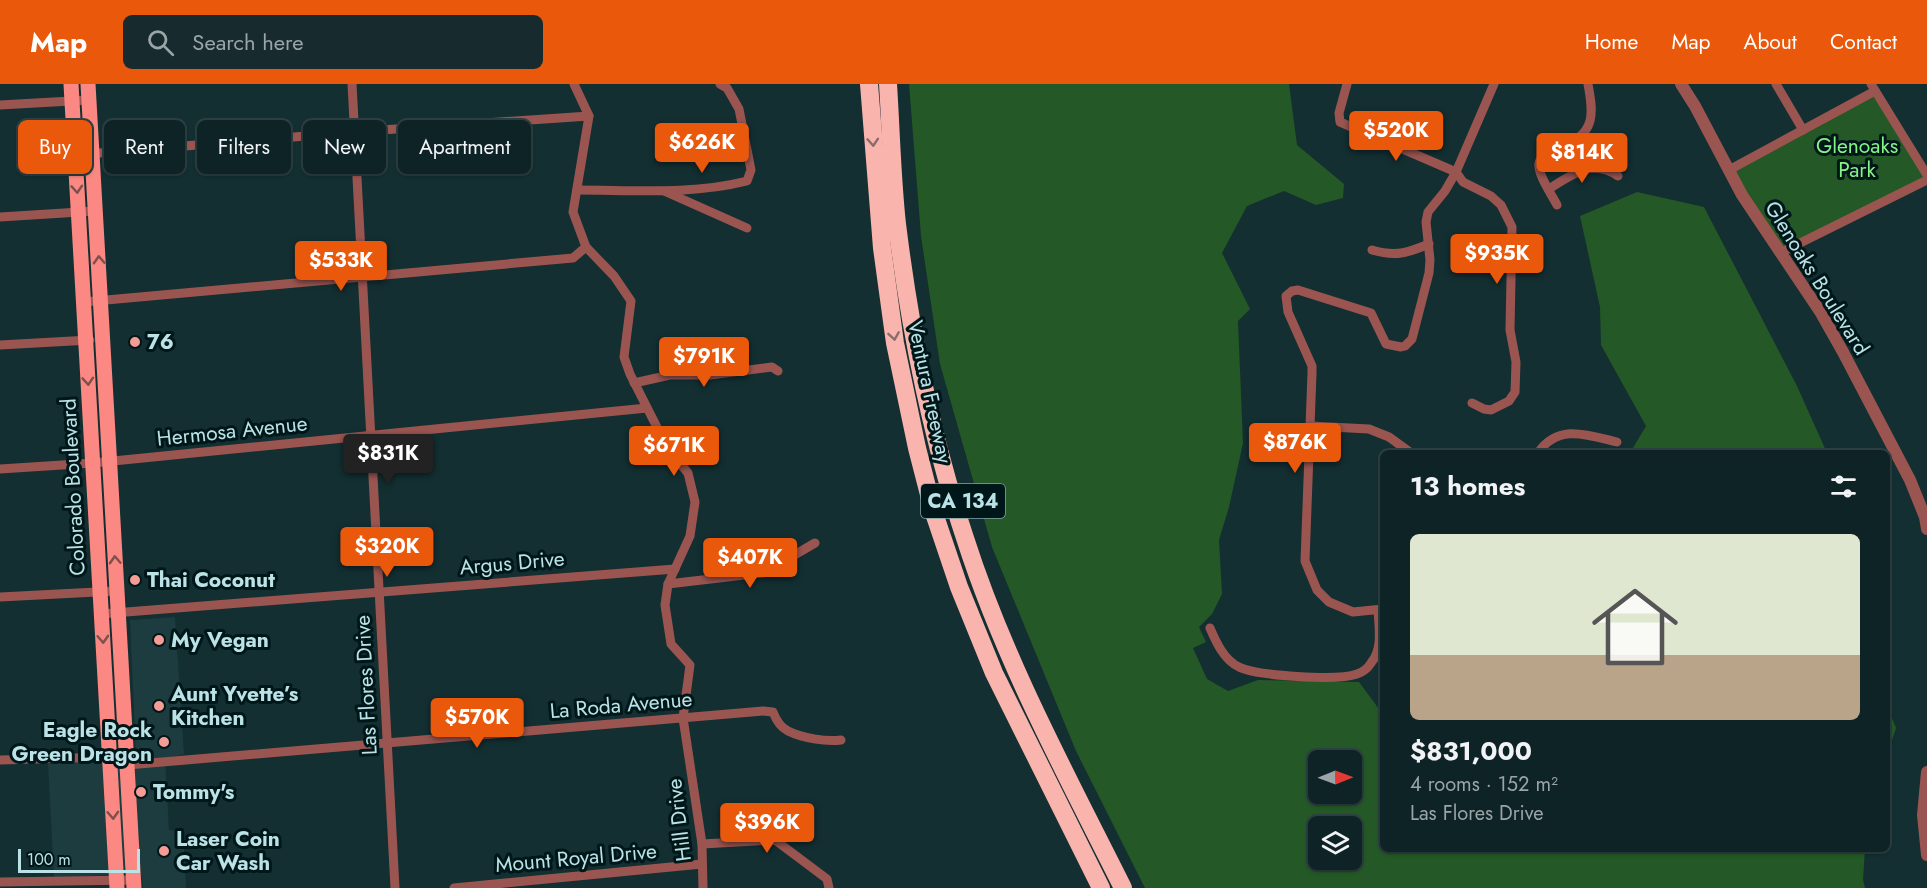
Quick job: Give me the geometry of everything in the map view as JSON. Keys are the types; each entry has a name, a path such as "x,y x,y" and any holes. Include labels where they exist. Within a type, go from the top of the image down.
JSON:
{"highway":[{"name":"Ventura Freeway","path":"869,84 882,248 895,343 917,448 933,510 959,587 994,673 1101,888"},
{"path":"888,84 897,223 914,338 935,434 964,538 992,612 1030,700 1123,888"},
{"name":"Ventura Freeway","path":"897,84 913,270 920,315 933,383 963,500 981,557 1020,659 1131,888"},
{"path":"917,448 929,461 956,550 990,640 1109,888"}],"main road":[{"name":"Colorado Boulevard","path":"71,84 73,120"},
{"name":"Colorado Boulevard","path":"88,84 90,120"},
{"name":"Colorado Boulevard","path":"92,154 134,884"},
{"name":"Colorado Boulevard","path":"76,174 117,884"}],"street":[{"name":"Las Flores Drive","path":"352,84 354,120"},
{"path":"386,130 589,116 574,84"},
{"path":"577,190 662,190 732,185 747,181 751,170 740,109 727,88 720,84"},
{"path":"1347,84 1338,117 1340,122 1456,172 1463,182 1491,196 1501,205 1512,227 1510,330 1516,362 1515,392 1509,401 1491,410 1472,403"},
{"path":"1210,627 1227,658 1238,667 1258,674 1344,677 1366,670 1373,661 1380,644 1380,610 1353,612 1329,602 1317,590 1305,561 1312,366 1288,312 1286,296 1298,290 1371,313 1386,344 1396,347 1405,346 1412,339 1429,273 1426,222 1428,212 1445,191 1456,172 1494,84"},
{"path":"1557,206 1541,175 1539,165 1542,156 1578,139 1589,124 1591,114 1588,84"},
{"name":"Glenoaks Boulevard","path":"1681,84 1747,204 1821,313 1843,352 1910,480 1926,520"},
{"path":"1776,84 1803,130"},
{"path":"1729,170 1803,130 1873,88 1927,174"},
{"path":"0,105 89,100"},
{"name":"Hill Drive","path":"589,116 573,212 586,248 614,276 631,301 624,357 634,383 668,449 688,473 695,502 690,536 668,584 665,605 671,644 690,665 683,718 702,844 703,888"},
{"path":"92,154 303,136"},
{"path":"1549,189 1579,170 1600,168 1618,176"},
{"name":"Las Flores Drive","path":"357,174 395,888"},
{"path":"1780,253 1927,180"},
{"path":"662,190 747,228"},
{"path":"0,217 96,211"},
{"path":"1372,250 1388,255 1405,253 1429,244"},
{"path":"84,302 573,258 586,248"},
{"path":"0,345 103,340"},
{"path":"634,383 670,375 710,375 772,367 778,371"},
{"name":"Hermosa Avenue","path":"0,469 93,463 647,408"},
{"path":"1311,426 1369,429 1389,437 1407,450"},
{"path":"1541,450 1555,438 1575,432 1617,442"},
{"path":"668,584 770,572 815,543"},
{"name":"Argus Drive","path":"101,614 675,569"},
{"path":"0,597 116,591"},
{"name":"La Roda Avenue","path":"0,760 109,757 127,765 773,712 778,723 788,731 827,742 842,740"},
{"path":"1927,772 1923,815 1927,855"},
{"path":"702,844 775,840 826,879 829,888"},
{"name":"Mount Royal Drive","path":"454,888 702,864"},
{"path":"0,882 134,884"}],"shaded area":[{"path":"175,617 184,754 165,759 169,830 183,831 186,888 143,888 141,873 54,878 48,764 136,758 130,620"}],"green space":[{"path":"909,84 1289,84 1297,145 1344,184 1343,198 1316,205 1284,191 1247,206 1222,253 1250,309 1238,321 1243,443 1219,540 1222,594 1212,614 1199,627 1206,642 1193,648 1207,679 1228,691 1258,680 1359,682 1380,708 1380,852 1865,852 1863,880 1865,888 1145,888 1076,751 992,547 940,364 921,236"},
{"name":"Glenoaks Park","path":"1875,91 1927,180 1780,253 1729,170"},
{"path":"1637,192 1704,207 1797,386 1826,450 1632,450 1646,426 1601,345 1600,307 1580,216"},
{"path":"1890,713 1896,728 1890,746"}],"place":[{"name":"76","path":"135,342"},
{"name":"Thai Coconut","path":"135,580"},
{"name":"My Vegan","path":"159,640"},
{"name":"Aunt Yvette’s Kitchen","path":"159,706"},
{"name":"Eagle Rock Green Dragon","path":"164,742"},
{"name":"Tommy's","path":"141,792"},
{"name":"Laser Coin Car Wash","path":"164,851"}]}
